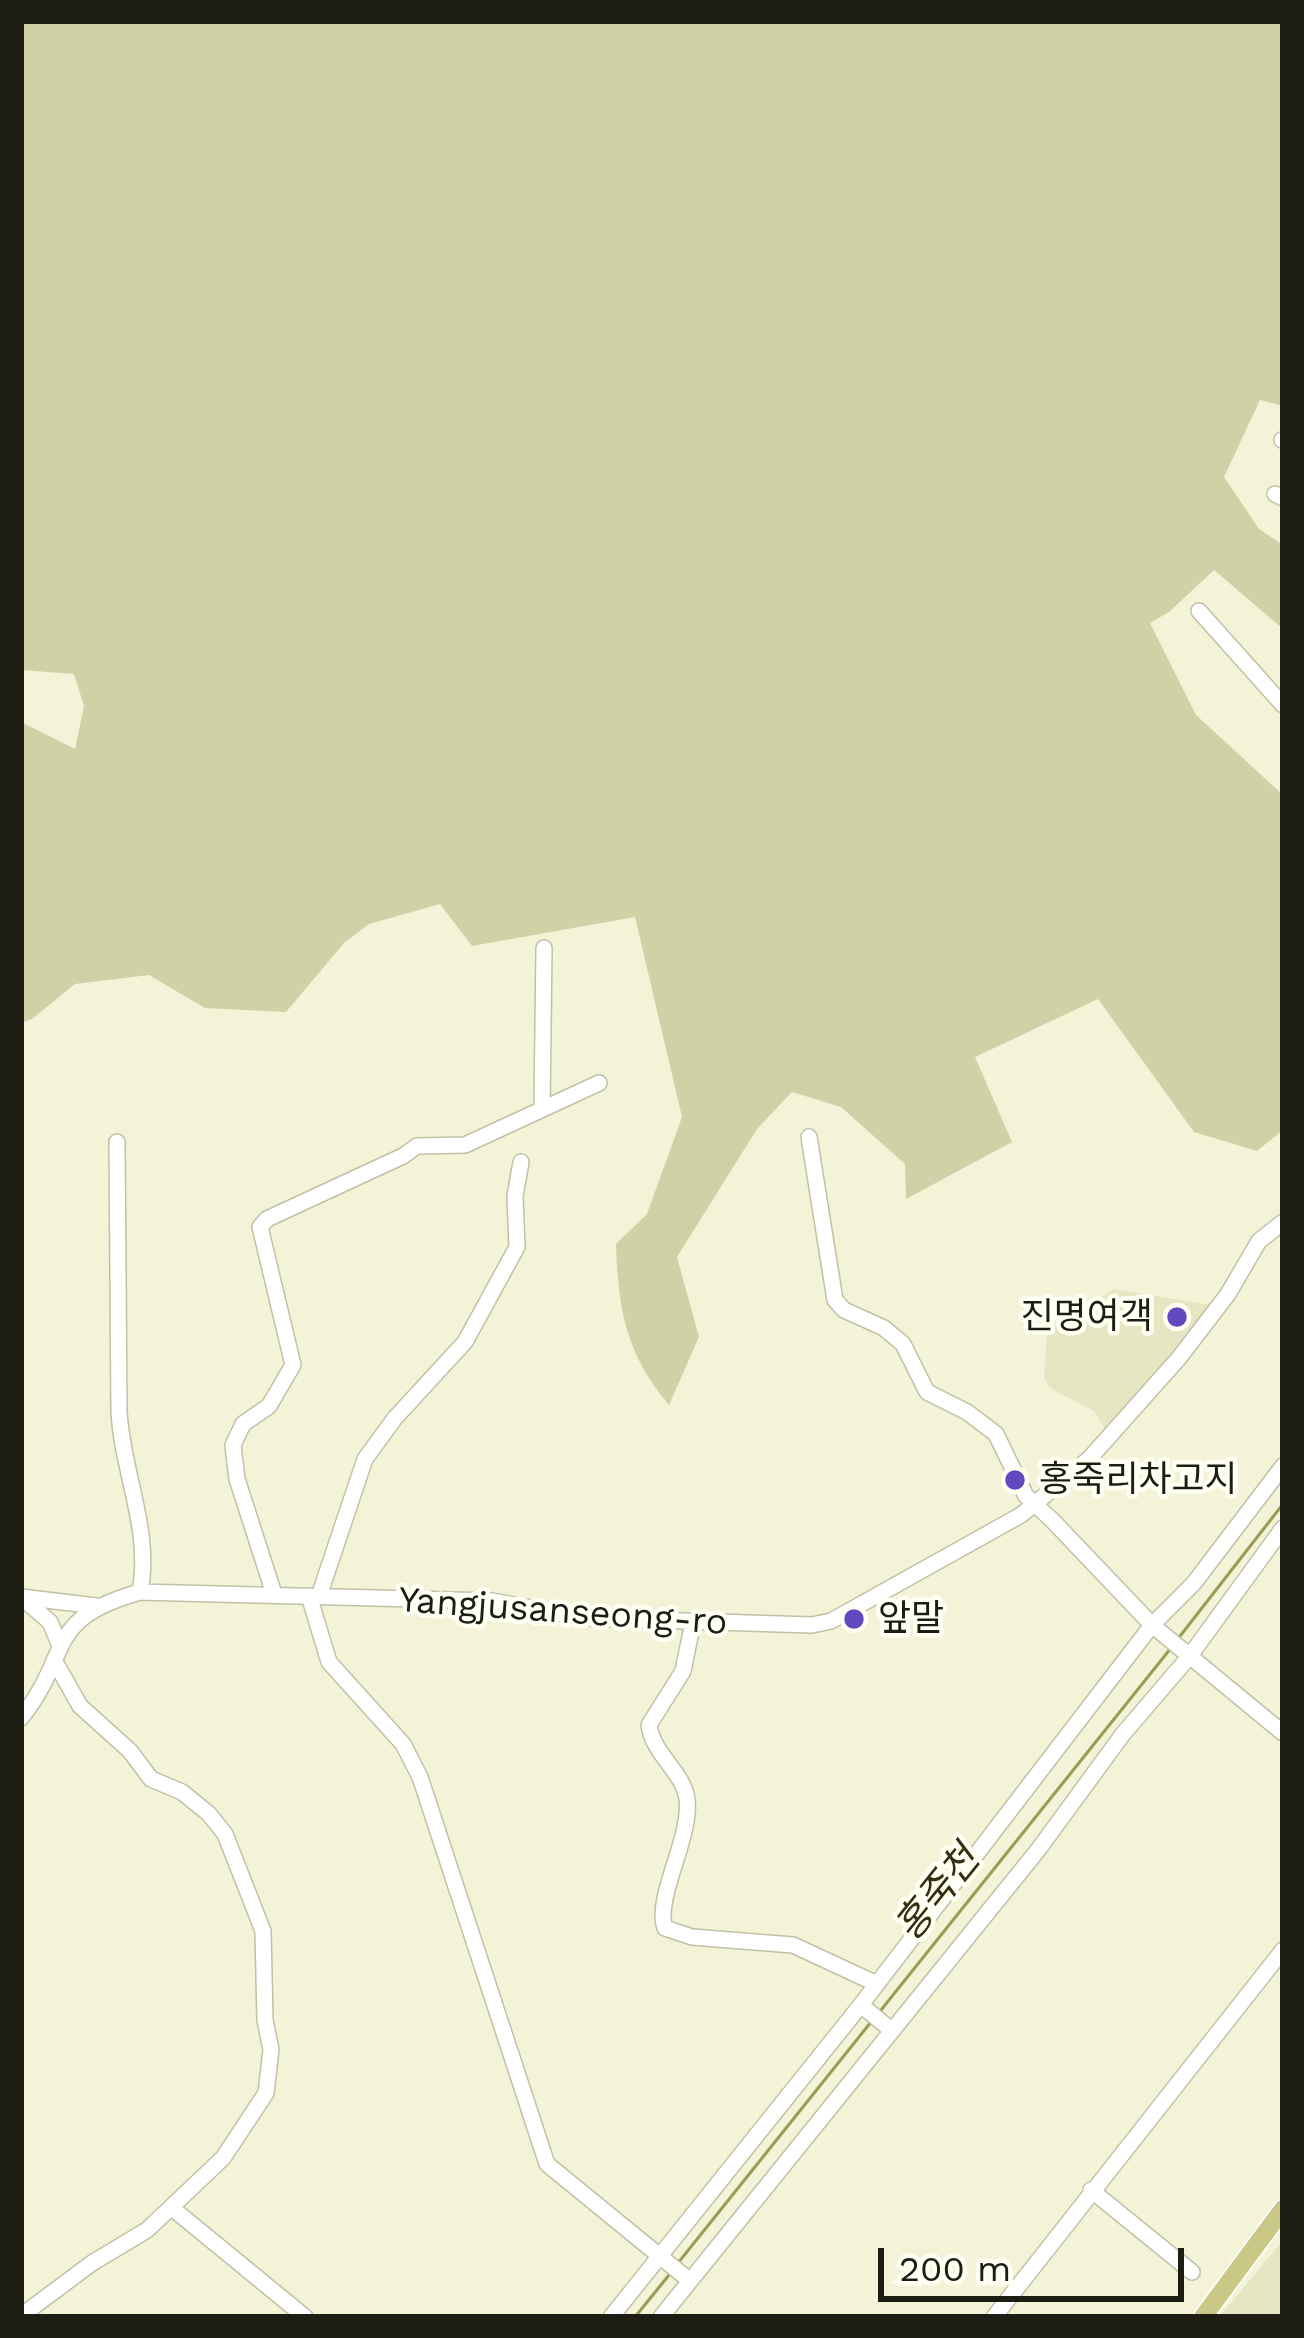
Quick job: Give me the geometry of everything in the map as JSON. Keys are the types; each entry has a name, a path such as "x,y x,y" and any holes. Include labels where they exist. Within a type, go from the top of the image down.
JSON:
{"main road":[{"path":"1203,2317 1283,2209"}],"street":[{"path":"1199,611 1283,705"},
{"path":"542,1109 544,948"},
{"path":"274,1594 237,1479 233,1444 243,1424 269,1406 293,1365 260,1226 416,1146 465,1145 599,1084"},
{"path":"809,1137 835,1300 844,1310 884,1328 903,1345 927,1392 967,1412 996,1434 1033,1506 1152,1624 1283,1733"},
{"path":"117,1142 118,1411 121,1447 139,1515 144,1571 140,1592"},
{"path":"521,1162 515,1196 518,1247 465,1342 364,1459 314,1596 329,1662 404,1744 420,1777 547,2164 689,2280"},
{"name":"Yangjusanseong-ro","path":"21,1718 71,1626 99,1606 140,1592 492,1601 586,1618 812,1625 830,1621 1033,1506 1089,1459 1228,1294 1259,1241 1283,1222"},
{"path":"611,2317 861,2005 1152,1624 1194,1583 1283,1466"},
{"path":"661,2317 1038,1850 1283,1528"},
{"path":"21,1597 99,1606"},
{"path":"21,1597 71,1626"},
{"path":"21,1597 50,1622 57,1653 80,1706 130,1751 151,1780 182,1792 225,1834 263,1930 265,2020 272,2050 266,2093 224,2158 147,2230 21,2315"},
{"path":"693,1622 683,1671 649,1725 655,1748 687,1798 672,1880 660,1916 665,1928 692,1937 793,1945 877,1984"},
{"path":"994,2317 1283,1951"},
{"path":"861,2005 891,2030"},
{"path":"1091,2190 1192,2272"},
{"path":"172,2208 305,2317"}],"shaded area":[{"path":"21,21 1283,21 1283,406 1260,400 1224,477 1259,529 1283,545 1283,629 1214,570 1169,612 1150,623 1196,715 1283,795 1283,1130 1257,1151 1194,1132 1098,999 975,1057 1012,1142 906,1199 905,1164 841,1107 792,1092 757,1129 677,1257 699,1337 669,1405 634,1349 622,1310 617,1267 616,1244 647,1214 682,1117 635,917 472,946 440,904 369,924 344,943 286,1012 205,1008 149,975 75,984 21,1023 21,722 75,749 84,706 74,674 21,670"},
{"path":"1114,1289 1211,1305 1107,1433 1094,1411 1050,1388 1044,1379 1047,1331"},
{"path":"1283,2240 1283,2317 1219,2317"}],"waterway":[{"name":"홍죽천","path":"1177,1640 1283,1504"},
{"name":"홍죽천","path":"881,2010 1171,1648"},
{"name":"홍죽천","path":"678,2263 871,2022"},
{"name":"홍죽천","path":"635,2317 669,2275"}],"place":[{"name":"진명여객","path":"1177,1317"},
{"name":"홍죽리차고지","path":"1015,1480"},
{"name":"앞말","path":"854,1619"}]}
